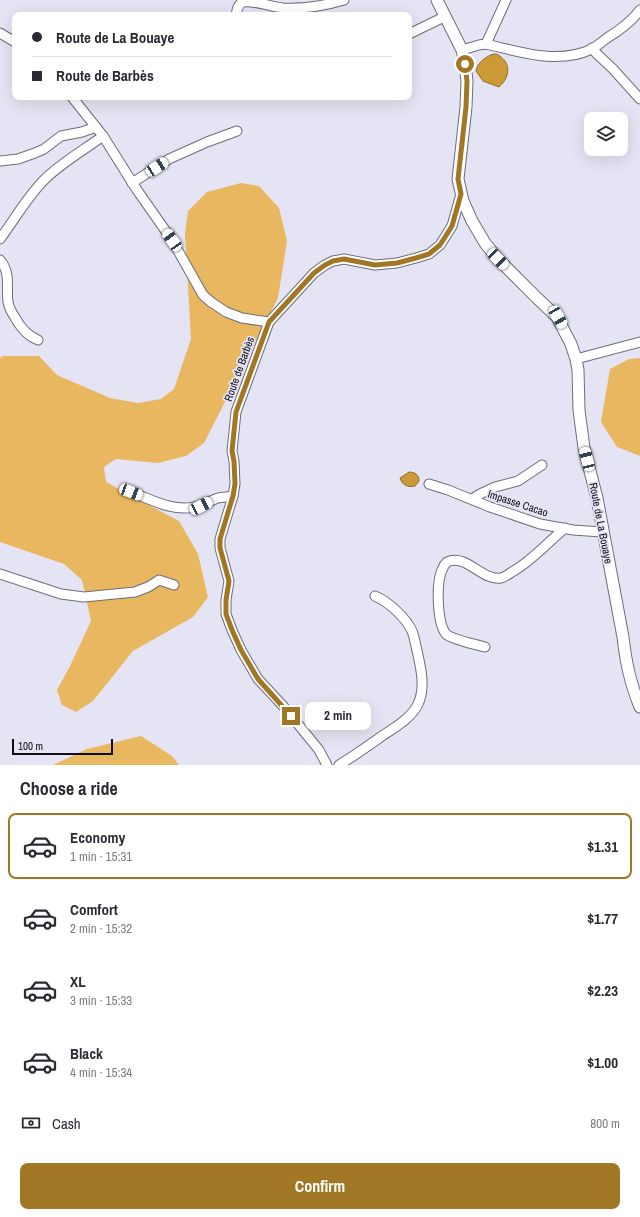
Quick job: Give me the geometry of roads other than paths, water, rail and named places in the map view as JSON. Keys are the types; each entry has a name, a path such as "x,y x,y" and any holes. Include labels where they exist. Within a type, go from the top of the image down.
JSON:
{"main road":[{"name":"Route de La Bouaye","path":"437,0 444,17 462,50 465,64 467,81 466,107 458,179 461,194 472,221 485,243 498,259 558,317 571,344 576,359 578,370 581,429 584,448 597,498 631,685 640,707"}],"street":[{"path":"237,12 238,6 242,2 250,1 281,8 311,7 344,0"},
{"path":"486,44 506,0"},
{"path":"462,50 486,44 527,54 557,57 574,55 592,48 624,27 640,10"},
{"path":"412,33 444,17"},
{"path":"0,33 12,40"},
{"path":"592,48 640,99"},
{"path":"74,100 103,136 132,183 172,240 203,295 226,312 242,318 269,322"},
{"path":"0,161 18,159 36,153 61,136 82,132 96,127"},
{"path":"132,183 169,159 206,142 237,131"},
{"path":"0,239 44,179 61,165 103,136"},
{"name":"Route de Barbès","path":"327,765 319,750 284,707 258,679 241,650 226,614 226,600 229,581 220,548 220,539 233,496 235,484 232,451 236,412 269,322 314,273 333,261 344,259 375,265 397,263 429,254 440,245 452,226 461,194"},
{"path":"0,260 4,264 8,273 8,303 10,311 25,332 38,340"},
{"path":"576,359 640,342"},
{"path":"472,499 495,487 518,481 542,465"},
{"name":"Impasse Cacao","path":"429,484 540,524 602,532"},
{"path":"131,492 179,508 192,508 201,506 219,498 233,496"},
{"path":"485,647 453,638 447,635 444,629 439,615 439,583 442,570 447,562 456,560 465,563 485,574 496,578 503,578 528,562 565,528"},
{"path":"0,574 61,594 84,597 135,592 148,587 159,580 174,585"},
{"path":"339,765 397,726 417,707 420,698 422,688 421,670 412,632 397,611 375,596"}]}
